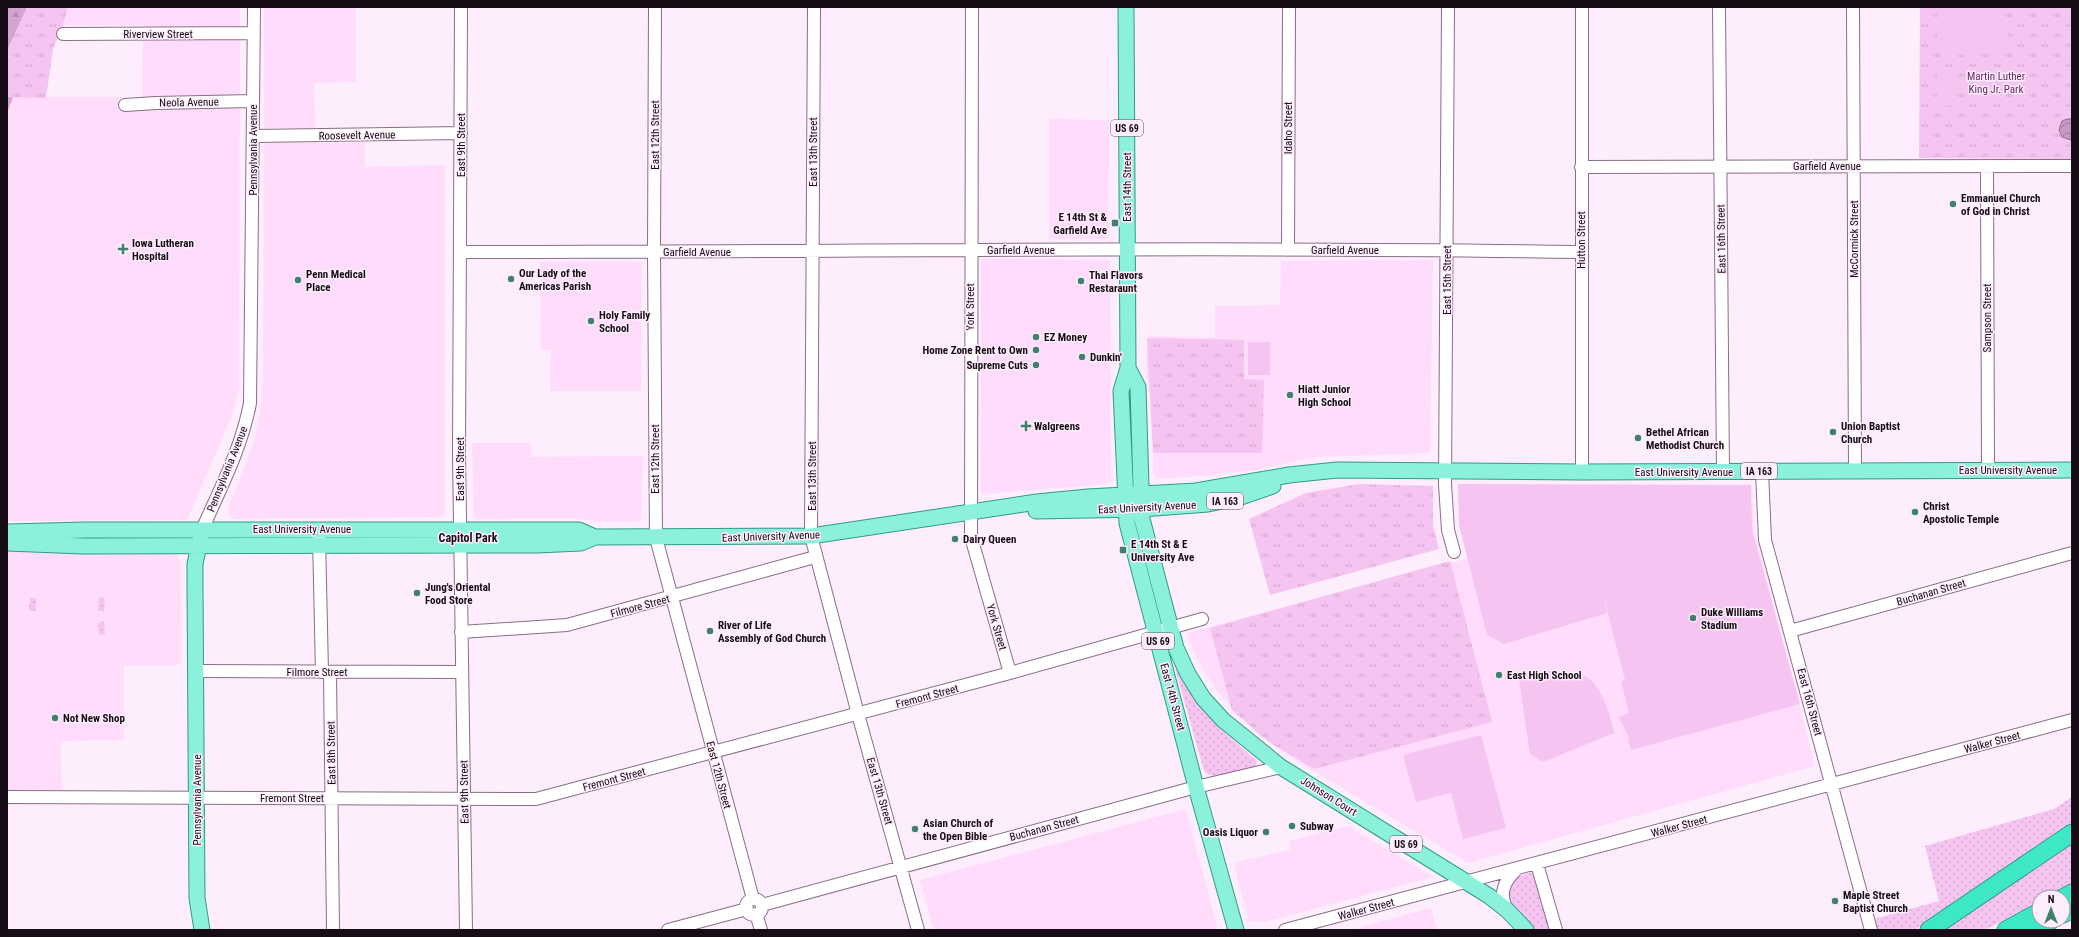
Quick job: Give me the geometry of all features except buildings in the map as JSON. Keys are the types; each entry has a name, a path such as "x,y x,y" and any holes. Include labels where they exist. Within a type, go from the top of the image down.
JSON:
{"highway":[{"path":"1929,930 2072,833"},
{"path":"2006,930 2031,916"}],"main road":[{"name":"East 14th Street","path":"1126,7 1128,368 1121,391 1125,502 1127,524 1163,630"},
{"name":"East 14th Street","path":"1128,368 1138,387 1142,519 1163,630 1196,787 1236,930"},
{"name":"East University Avenue","path":"7,532 69,530 319,529 581,544 595,537 656,538 812,536 970,513 1125,502 1208,504 1241,497 1294,479 1338,470 1582,472 2072,470"},
{"name":"Pennsylvania Avenue","path":"202,530 198,545 195,573 197,898 202,930"},
{"name":"East University Avenue","path":"7,543 67,546 320,545 461,538"},
{"name":"Johnson Court","path":"1163,630 1176,648 1188,674 1203,698 1229,725 1280,767 1469,882 1507,910 1526,930"},
{"path":"194,930 197,898"}],"street":[{"name":"Pennsylvania Avenue","path":"202,530 236,451 250,403 254,7"},
{"name":"East 9th Street","path":"461,7 461,632 466,930"},
{"name":"East 12th Street","path":"656,7 654,252 656,538 761,930"},
{"name":"East 13th Street","path":"814,7 812,536 815,557 918,930"},
{"name":"York Street","path":"972,7 970,250 971,537 1010,673"},
{"name":"Idaho Street","path":"1288,250 1289,7"},
{"name":"East 15th Street","path":"1448,7 1446,470 1448,530 1454,552"},
{"name":"Hutton Street","path":"1582,7 1582,472"},
{"name":"East 16th Street","path":"1719,7 1723,472"},
{"name":"McCormick Street","path":"1853,7 1855,471"},
{"name":"Riverview Street","path":"63,34 254,33"},
{"name":"Neola Avenue","path":"125,105 253,101"},
{"name":"Roosevelt Avenue","path":"253,136 461,133"},
{"name":"Sampson Street","path":"1987,166 1988,470"},
{"name":"Garfield Avenue","path":"1582,167 2072,166"},
{"name":"Garfield Avenue","path":"460,252 1128,249 1581,252"},
{"name":"East 16th Street","path":"1762,471 1765,540 1871,930"},
{"name":"East 8th Street","path":"319,529 331,798 334,930"},
{"name":"Buchanan Street","path":"1790,631 2072,553"},
{"name":"Filmore Street","path":"461,632 567,626 815,557"},
{"name":"Fremont Street","path":"7,797 536,799 1010,673 1202,619"},
{"name":"Filmore Street","path":"196,671 462,672"},
{"name":"Walker Street","path":"1285,930 1516,870 2072,720"},
{"name":"Buchanan Street","path":"668,930 1196,787 1280,767"},
{"path":"1537,864 1556,930"},
{"path":"1507,910 1502,900 1502,893 1509,876 1516,870"}],"shaded area":[{"name":"Iowa Lutheran Hospital","path":"68,7 240,7 239,391 230,420 187,520 7,521 7,97 121,97 121,108 142,108 143,25 63,25"},
{"path":"264,7 356,7 356,82 314,83 315,128 264,128"},
{"path":"1049,119 1109,120 1109,239 1049,239"},
{"path":"264,143 365,143 365,167 445,165 445,515 437,517 232,519 229,514 228,509 254,442 260,412 263,383"},
{"path":"981,259 1110,260 1111,482 1099,485 981,494"},
{"name":"Hiatt Junior High School","path":"1433,260 1430,453 1315,457 1256,470 1156,479 1153,471 1154,425 1146,366 1148,336 1215,337 1215,306 1280,305 1281,261"},
{"name":"Holy Family School","path":"540,261 642,262 641,391 550,391 551,350 541,350"},
{"path":"472,443 531,443 531,457 643,456 641,521 602,522 572,518 478,519 474,516"},
{"name":"East High School","path":"1459,486 1752,487 1754,529 1815,766 1468,863 1302,764 1260,736 1217,691 1197,659 1187,633 1469,558"},
{"path":"7,549 172,552 178,556 180,561 181,662 174,666 124,666 124,740 61,741 62,792 7,792"},
{"path":"1186,809 1218,930 934,930 920,880"},
{"path":"1348,826 1433,877 1264,922 1249,921 1234,863 1291,849 1289,841"},
{"path":"1431,908 1437,930 1350,930"}],"green space":[{"path":"7,7 46,7 7,113"},
{"path":"27,7 68,7 63,25 53,49 46,98 7,97 7,50"},
{"name":"Martin Luther King Jr. Park","path":"1920,7 2072,7 2072,159 1919,158"},
{"path":"1938,7 1995,7 2008,29 2010,53 1948,55 1937,44"},
{"path":"1937,73 1957,73 1956,106 1937,105"},
{"path":"1147,338 1244,340 1244,379 1264,380 1262,453 1153,453"},
{"path":"1248,342 1270,342 1270,375 1248,375"},
{"path":"1359,484 1433,486 1433,525 1439,549 1270,595 1249,519 1306,493"},
{"name":"Duke Williams Stadium","path":"1458,484 1751,485 1752,530 1800,704 1631,750 1628,740 1629,738 1619,717 1629,713 1621,681 1625,680 1603,594 1607,613 1504,644 1487,635 1459,525"},
{"path":"1450,561 1492,722 1314,769 1269,742 1232,710 1210,628"},
{"path":"99,597 105,599 104,612 98,610"},
{"path":"30,598 36,598 36,611 29,610"},
{"path":"104,621 105,634 99,635 98,623"},
{"path":"1173,661 1204,708 1224,732 1257,761 1255,767 1221,776 1214,776 1204,771"},
{"path":"1551,671 1577,673 1591,680 1604,701 1614,733 1543,762 1530,754 1519,679 1533,672"},
{"path":"1481,735 1506,828 1463,839 1451,793 1416,802 1403,755"},
{"path":"2072,797 2072,825 1914,930 1877,930 1874,919 1939,901 1925,846 2054,809"},
{"path":"2072,839 2072,883 2062,889 2031,889 2031,906 1985,930 1939,930"},
{"path":"1532,872 1550,930 1531,930 1507,900 1512,879"}],"water":[{"path":"2072,119 2071,140 2062,137 2059,130 2062,121"}],"place":[{"name":"Emmanuel Church of God in Christ","path":"1953,204"},
{"name":"E 14th St & Garfield Ave","path":"1115,223"},
{"name":"Iowa Lutheran Hospital","path":"123,249"},
{"name":"Our Lady of the Americas Parish","path":"511,279"},
{"name":"Penn Medical Place","path":"298,280"},
{"name":"Thai Flavors Restaraunt","path":"1081,281"},
{"name":"Holy Family School","path":"591,321"},
{"name":"EZ Money","path":"1036,337"},
{"name":"Home Zone Rent to Own","path":"1036,350"},
{"name":"Dunkin'","path":"1082,357"},
{"name":"Supreme Cuts","path":"1036,365"},
{"name":"Hiatt Junior High School","path":"1290,395"},
{"name":"Walgreens","path":"1026,426"},
{"name":"Union Baptist Church","path":"1833,432"},
{"name":"Bethel African Methodist Church","path":"1638,438"},
{"name":"Christ Apostolic Temple","path":"1915,512"},
{"name":"Dairy Queen","path":"955,539"},
{"name":"E 14th St & E University Ave","path":"1123,550"},
{"name":"Jung's Oriental Food Store","path":"417,593"},
{"name":"Duke Williams Stadium","path":"1693,618"},
{"name":"River of Life Assembly of God Church","path":"710,631"},
{"name":"East High School","path":"1499,675"},
{"name":"Not New Shop","path":"55,718"},
{"name":"Subway","path":"1292,826"},
{"name":"Asian Church of the Open Bible","path":"915,829"},
{"name":"Oasis Liquor","path":"1266,832"},
{"name":"Maple Street Baptist Church","path":"1835,901"}],"district":[{"name":"Capitol Park","path":"468,538"}]}
